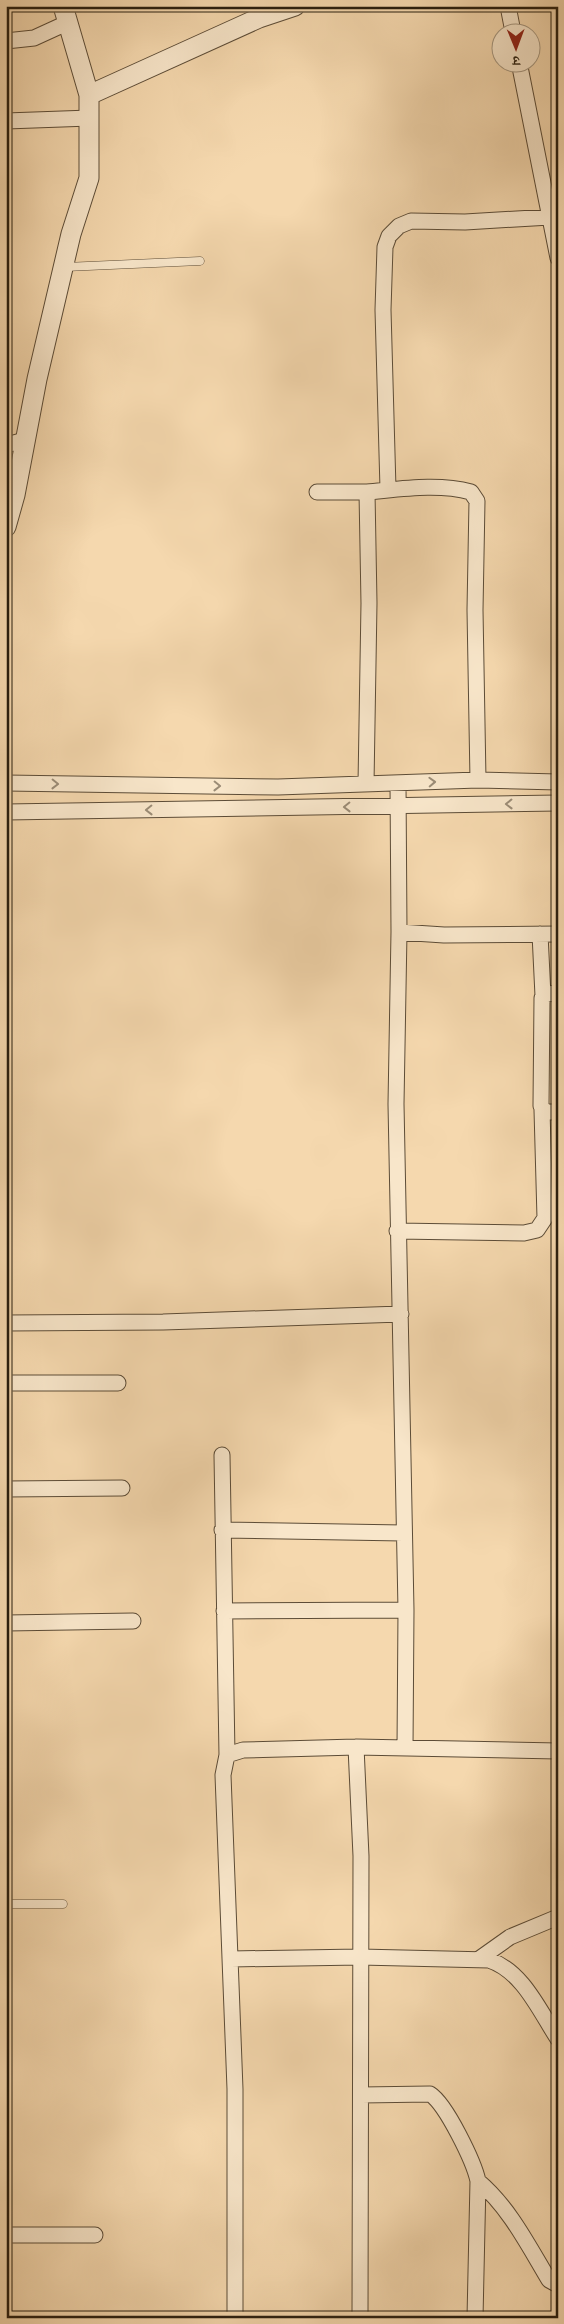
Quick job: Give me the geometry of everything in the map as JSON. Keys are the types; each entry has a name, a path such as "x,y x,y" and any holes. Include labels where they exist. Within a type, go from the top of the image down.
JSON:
{"street":[{"path":"89,95 259,18 295,6"},
{"path":"508,6 511,22"},
{"path":"6,41 34,38 66,14 89,95 90,118 89,178 36,379 6,527"},
{"path":"521,72 558,258"},
{"path":"6,121 90,118"},
{"path":"388,489 383,310 385,247 389,236 399,226 411,221 465,222 550,217"},
{"path":"6,445 25,440"},
{"path":"317,492 367,492 388,489 461,489 471,492 477,501 475,610 478,780"},
{"path":"366,784 369,603 367,492"},
{"path":"6,783 278,787 478,780 558,782"},
{"path":"398,783 399,932 396,1104 397,1231 401,1314 403,1533 406,1610 405,1748"},
{"path":"6,812 558,803"},
{"path":"399,932 444,936 558,934"},
{"path":"397,1231 524,1233 537,1230 545,1218 541,1059 550,994 540,934"},
{"path":"542,1110 558,1112"},
{"path":"6,1323 163,1322 401,1314"},
{"path":"6,1383 118,1383"},
{"path":"222,1455 227,1755 223,1775 235,2089 235,2318"},
{"path":"6,1489 122,1488"},
{"path":"222,1530 403,1533"},
{"path":"224,1611 406,1610"},
{"path":"6,1623 133,1621"},
{"path":"227,1755 253,1750 356,1747 558,1751"},
{"path":"356,1747 361,1856 360,2318"},
{"path":"479,1959 510,1936 558,1917"},
{"path":"231,1959 360,1957 479,1959 501,1964 522,1984 558,2040"},
{"path":"361,2095 421,2093 436,2098 474,2167 478,2181 475,2318"},
{"path":"478,2181 496,2199 514,2222 549,2280 558,2285"},
{"path":"6,2236 95,2236"}],"lane":[{"path":"64,267 200,261"},
{"path":"6,1904 63,1904"}]}
